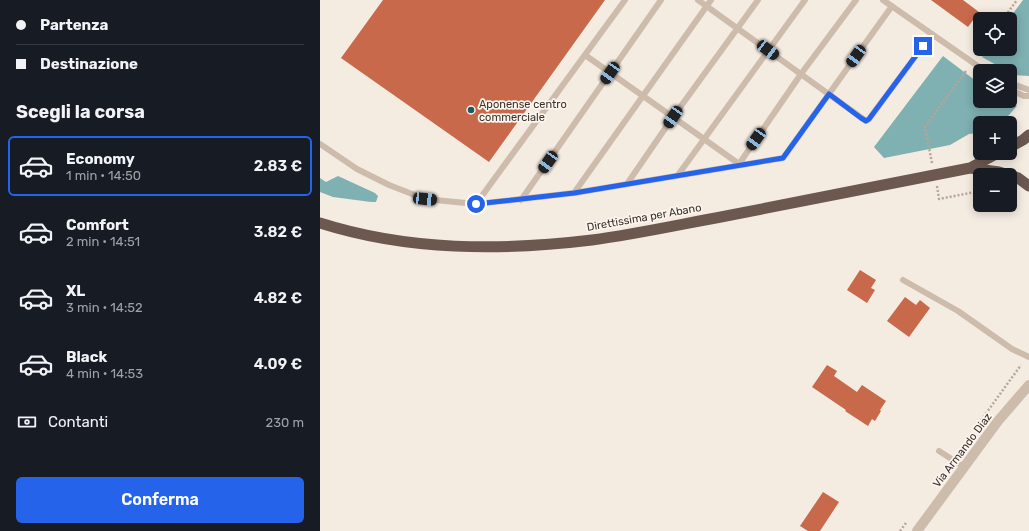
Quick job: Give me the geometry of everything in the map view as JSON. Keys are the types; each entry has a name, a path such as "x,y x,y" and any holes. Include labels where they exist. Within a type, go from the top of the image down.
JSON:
{"highway":[{"path":"1017,143 1029,135"},
{"name":"Direttissima per Abano","path":"320,224 365,235 438,246 483,248 593,240 657,229 970,168 985,160"},
{"name":"Direttissima per Abano","path":"1017,178 1029,186"}],"street":[{"name":"Via Armando Diaz","path":"917,531 998,421 1029,385"}],"lane":[{"path":"476,204 625,0"},
{"path":"521,200 661,0"},
{"path":"698,0 866,121 932,34"},
{"path":"574,193 711,0"},
{"path":"627,184 673,117 758,0"},
{"path":"678,175 804,0"},
{"path":"739,164 801,74 856,0"},
{"path":"884,0 974,64"},
{"path":"320,144 357,169 410,194 425,199 476,204 574,193 739,164 783,158 892,6"},
{"path":"585,55 739,164"},
{"path":"1017,86 1029,90"},
{"path":"1017,93 1024,96 1029,96"},
{"path":"903,280 958,311 1012,349 1029,357"},
{"path":"939,450 964,467"}],"path":[{"path":"1008,12 1017,0"},
{"path":"929,150 925,127 962,76"},
{"path":"939,198 973,192"}],"water":[{"path":"1023,0 1029,0 1029,76 1017,75 1017,64 994,64 982,57 1017,56 1017,12 1014,12"},
{"path":"943,56 973,79 973,108 1015,108 1008,116 973,116 973,134 969,134 950,145 884,158 874,147"},
{"path":"338,176 375,193 378,196 376,202 333,197 320,192 320,178 326,182"}],"building":[{"name":"Aponense centro commerciale","path":"383,0 605,0 489,162 341,58"},
{"path":"931,0 963,0 979,12 973,12 973,20 968,27"},
{"path":"860,270 876,280 871,288 875,290 867,303 847,290"},
{"path":"905,297 916,305 920,300 930,308 909,337 887,321"},
{"path":"827,365 837,371 834,376 857,392 862,385 886,401 875,421 872,419 868,426 812,387"},
{"path":"823,492 839,502 820,531 808,531 800,526"}],"place":[{"name":"Aponense centro commerciale","path":"471,110"}],"route":[{"path":"476,204 498,203 574,193 739,164 783,158 829,94 861,118 866,121 869,119 923,46"}]}
